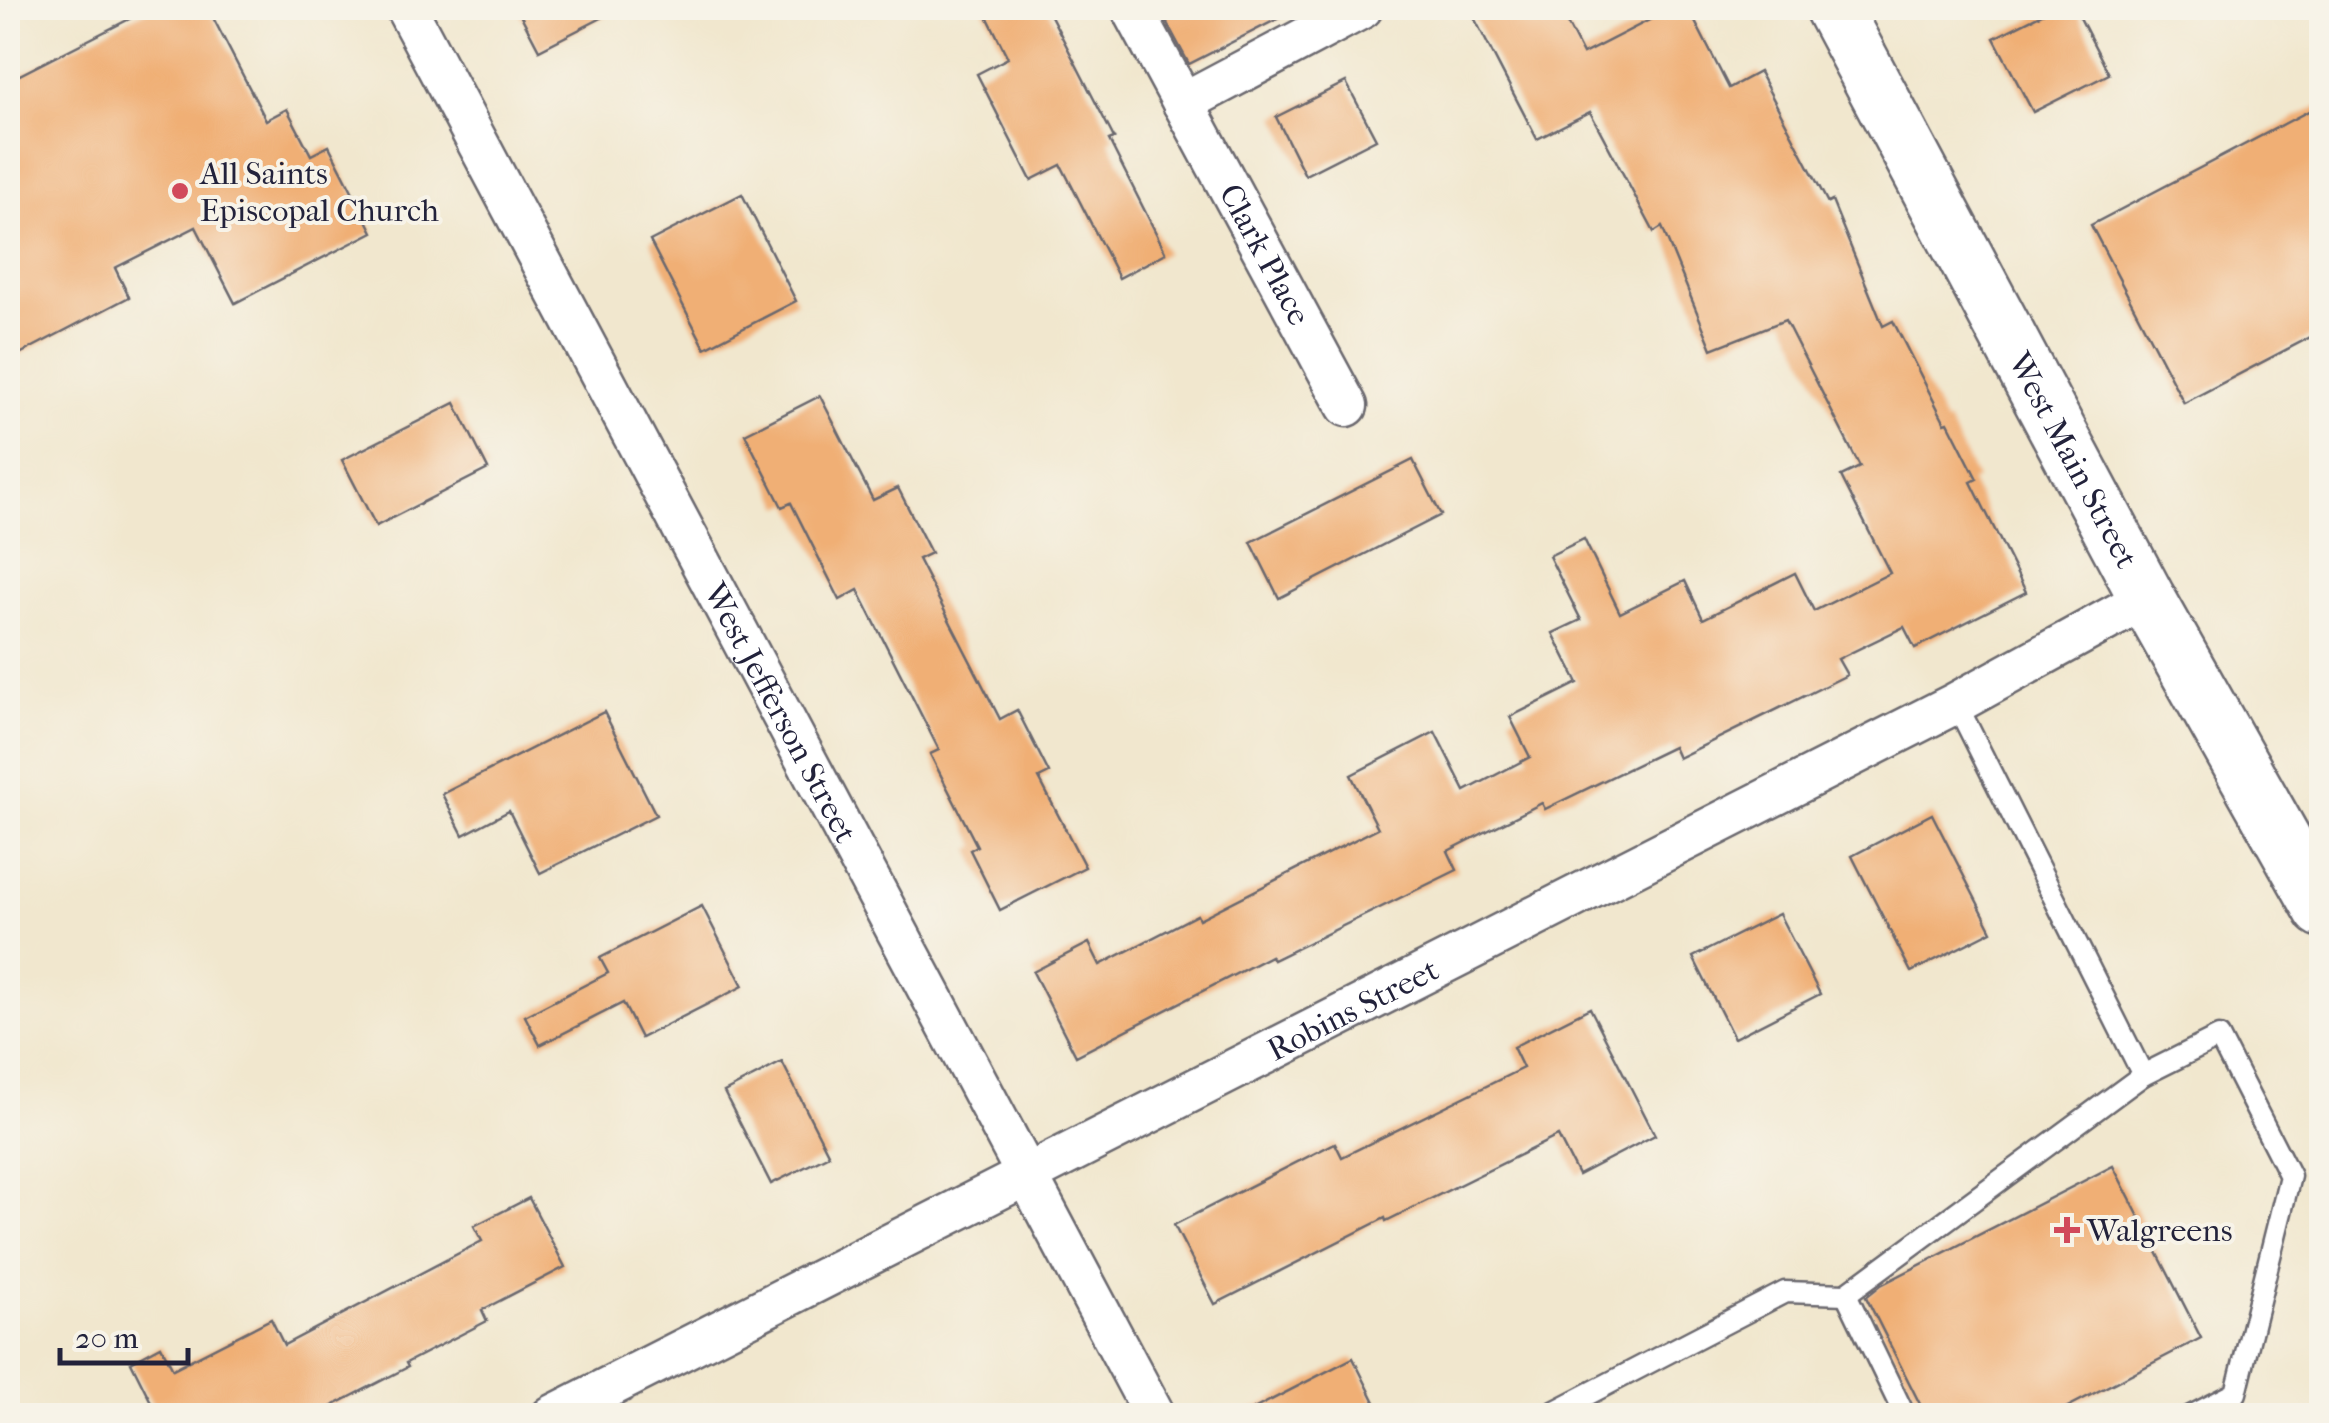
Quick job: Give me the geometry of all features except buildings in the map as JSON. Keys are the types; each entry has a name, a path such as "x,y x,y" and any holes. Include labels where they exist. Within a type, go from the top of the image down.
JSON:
{"main road":[{"name":"West Main Street","path":"1834,8 2148,598 2322,909"}],"street":[{"name":"West Jefferson Street","path":"406,8 1155,1416"},
{"name":"Clark Place","path":"1132,8 1347,406"},
{"path":"1183,103 1362,8"},
{"name":"Robins Street","path":"552,1416 1956,704 2148,598"}],"lane":[{"path":"1956,704 2143,1076"},
{"path":"1546,1416 1785,1292 1846,1294 2143,1076 2219,1037 2290,1176 2236,1393 2191,1416"},
{"path":"1846,1294 1905,1416"}],"place":[{"name":"All Saints Episcopal Church","path":"180,191"},
{"name":"Walgreens","path":"2067,1230"}]}
